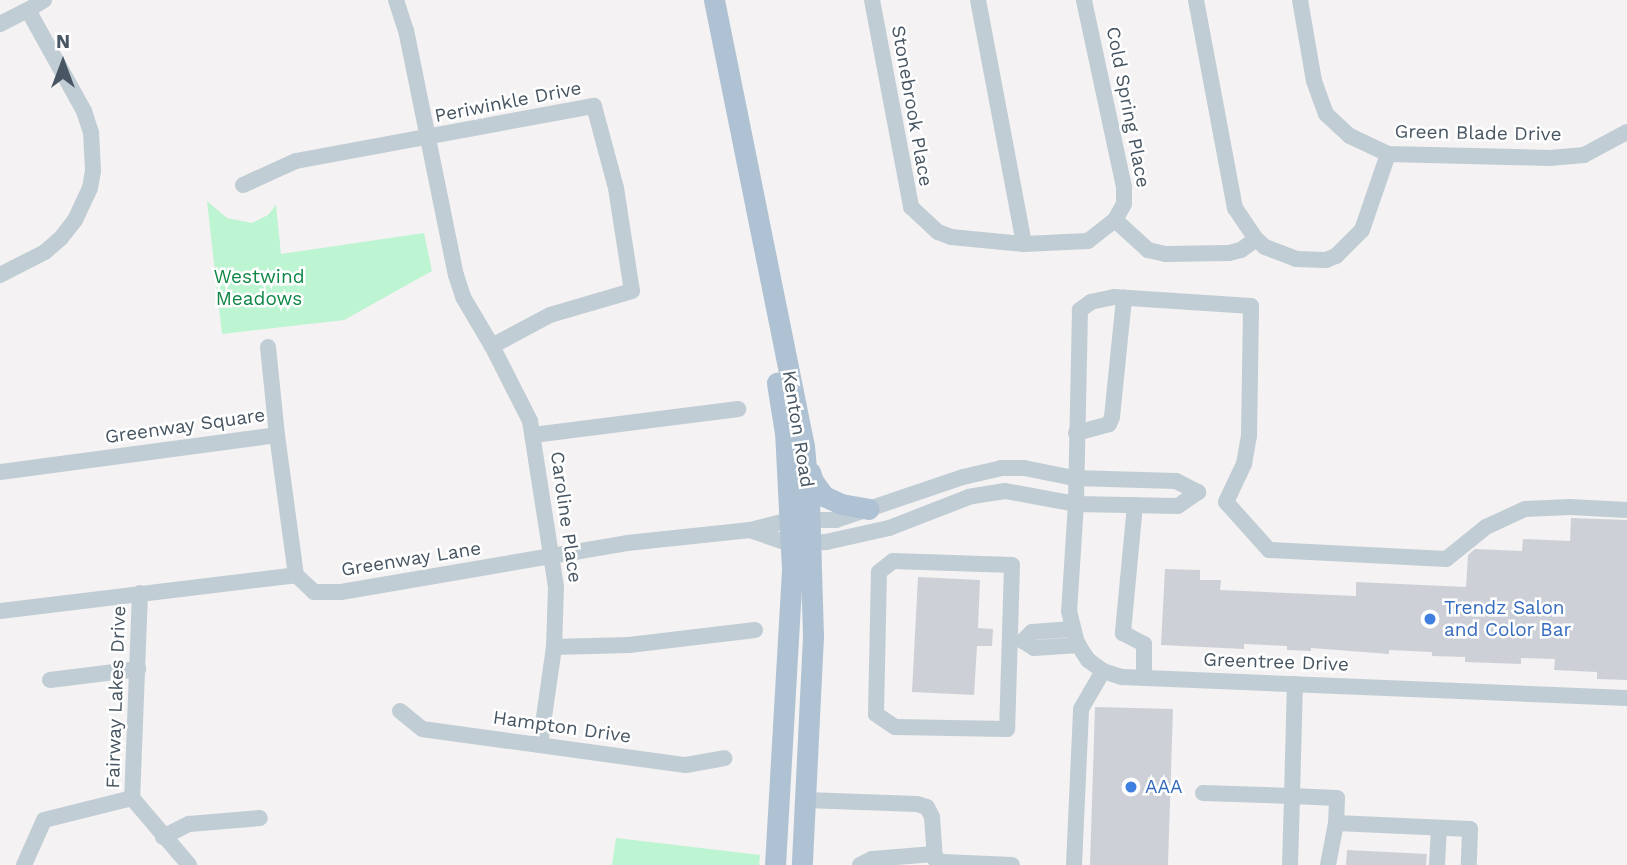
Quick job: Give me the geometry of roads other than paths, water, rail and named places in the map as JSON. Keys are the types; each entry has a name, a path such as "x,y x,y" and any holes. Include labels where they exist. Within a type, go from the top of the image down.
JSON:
{"main road":[{"name":"Kenton Road","path":"703,0 763,294 801,520 813,542 811,716 802,865"},
{"name":"Kenton Road","path":"715,0 804,446 801,520 790,544 789,655 775,865"},
{"path":"804,446 813,481 824,496 841,504 869,509"}],"street":[{"path":"0,24 44,0"},
{"name":"Caroline Place","path":"396,0 406,30 426,139 456,275 463,297 492,345 530,421 533,435 556,587 554,647 540,745"},
{"name":"Stonebrook Place","path":"872,0 911,207 938,232 951,237 1024,244 1088,241 1115,220"},
{"path":"978,0 1024,244"},
{"name":"Cold Spring Place","path":"1084,0 1124,187 1124,204 1115,220"},
{"path":"1196,0 1227,178 1235,208 1255,239 1265,247 1296,259 1326,260 1336,256 1362,230 1388,154"},
{"name":"Green Blade Drive","path":"1300,0 1314,81 1326,114 1350,136 1388,154 1549,158 1584,155 1627,132"},
{"path":"0,275 45,252 61,238 75,220 90,188 93,171 91,132 83,111 28,10"},
{"name":"Periwinkle Drive","path":"426,139 594,106 616,188 632,291 551,315 492,345"},
{"path":"243,185 296,161 426,139"},
{"path":"1115,220 1148,250 1166,254 1229,253 1241,250 1255,239"},
{"path":"1076,433 1109,424 1112,417 1124,298"},
{"path":"1074,865 1081,709 1102,671 1088,660 1079,645 1072,629 1069,611 1076,504 1074,478 1080,310 1091,302 1124,298 1251,306 1249,436 1244,464 1226,502"},
{"path":"268,347 277,435"},
{"path":"533,435 738,409"},
{"name":"Greenway Square","path":"0,472 277,435 296,575"},
{"path":"801,520 836,520 963,477 1001,468 1024,468 1074,478 1175,481 1226,502 1269,550 1446,559 1486,527 1525,509 1570,507 1627,510"},
{"path":"790,544 848,540 888,528 953,502 996,492 1021,493 1076,504 1178,506 1198,492"},
{"path":"1135,505 1123,633 1144,644 1144,678"},
{"name":"Greenway Lane","path":"296,575 314,592 341,592 553,558 627,543 750,530 801,520"},
{"name":"Greenway Lane","path":"750,530 790,544"},
{"path":"893,561 1012,565 1017,641 1007,729 895,727 876,714 879,572 893,561"},
{"path":"0,611 296,575"},
{"name":"Fairway Lakes Drive","path":"140,593 132,798 190,865"},
{"path":"1017,641 1032,632 1072,629"},
{"path":"554,647 629,645 755,630"},
{"path":"1017,641 1034,648 1079,645"},
{"path":"50,680 138,669"},
{"name":"Greentree Drive","path":"1102,671 1122,677 1627,698"},
{"path":"1290,865 1295,684"},
{"name":"Hampton Drive","path":"400,711 422,729 686,765 724,758"},
{"path":"1203,793 1337,798 1336,823 1328,865"},
{"path":"24,865 44,820 132,798"},
{"path":"805,800 917,804 927,807 932,817 938,860"},
{"path":"163,836 189,824 261,818"},
{"path":"1336,823 1470,830 1469,865"},
{"path":"1437,865 1439,828"},
{"path":"860,865 872,859 1012,865"}],"place":[{"name":"Trendz Salon and Color Bar","path":"1430,619"},
{"name":"AAA","path":"1131,787"}],"park label":[{"name":"Westwind Meadows","path":"259,288"}]}
